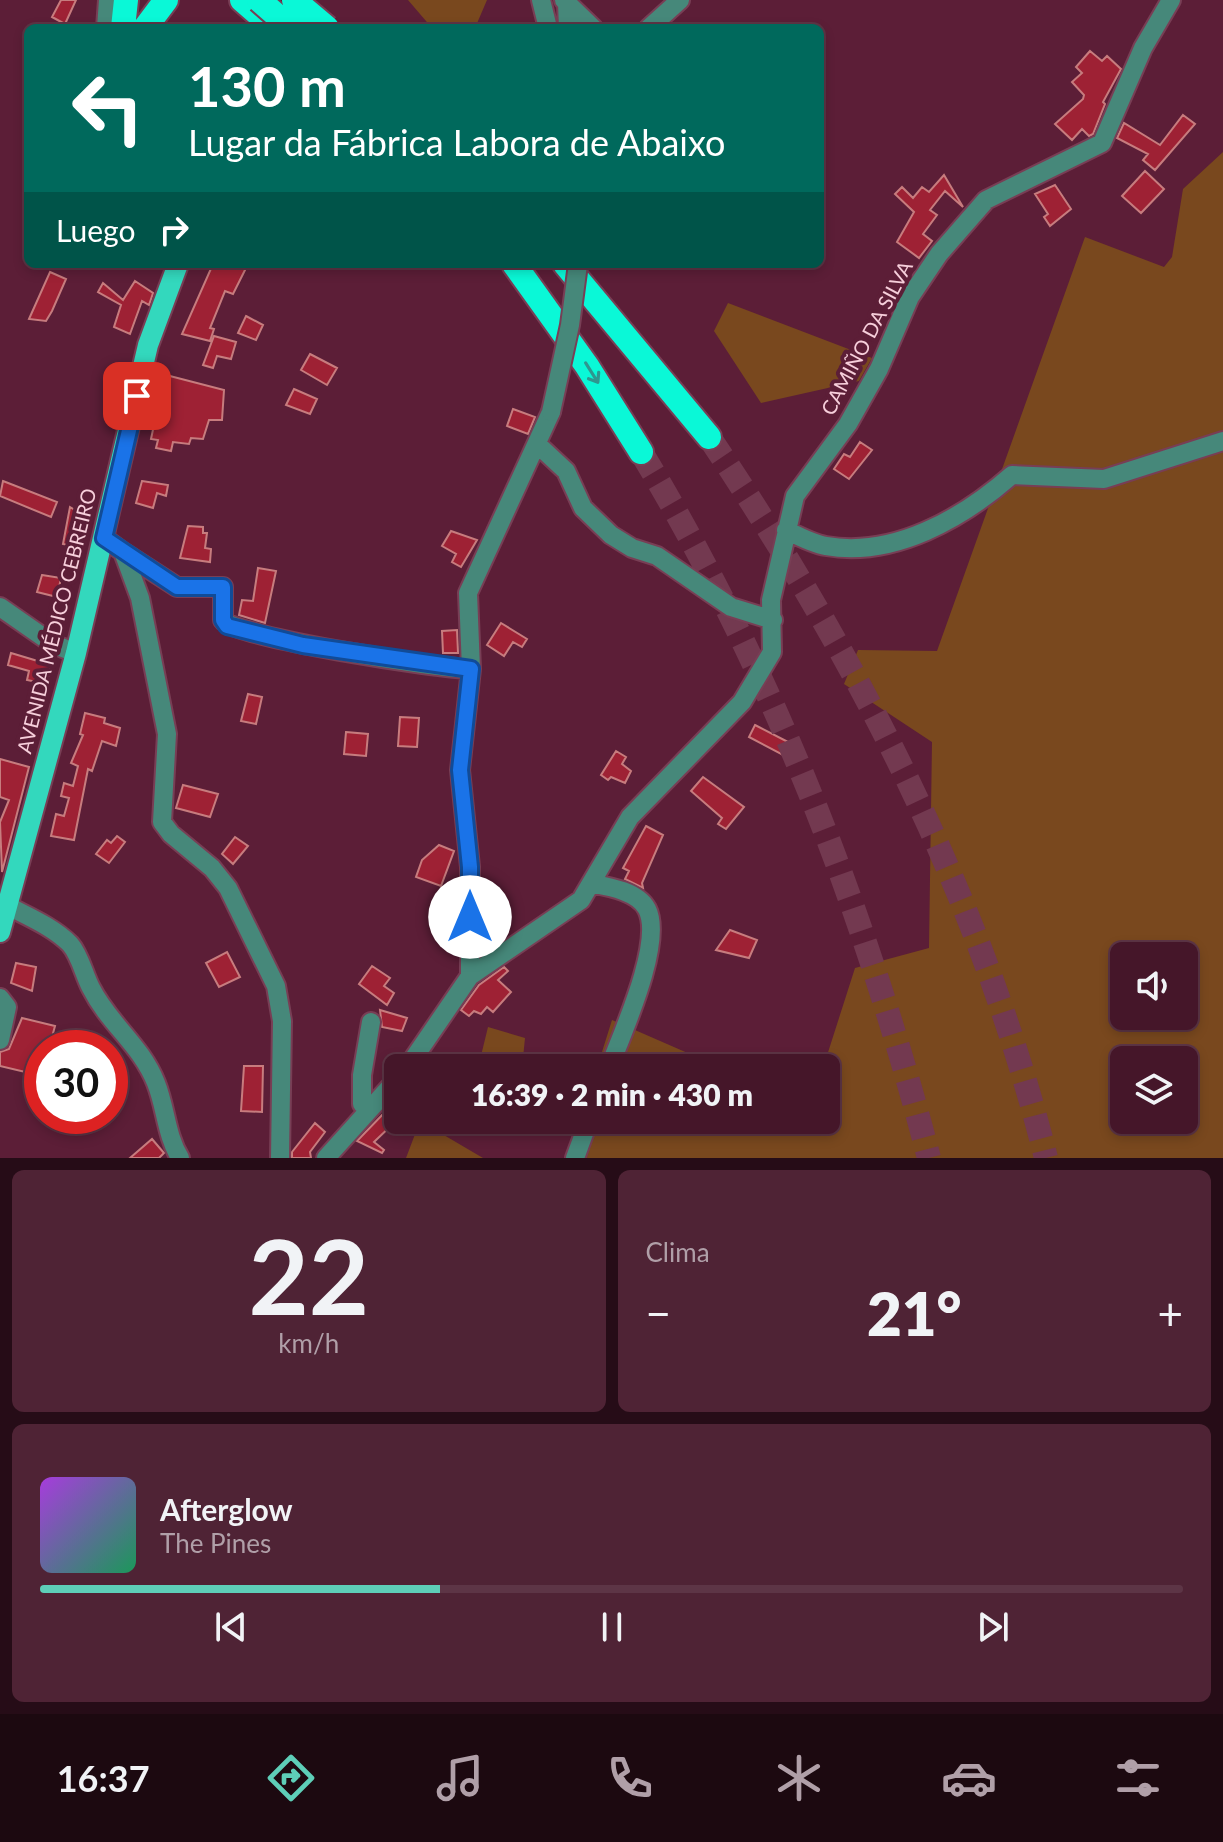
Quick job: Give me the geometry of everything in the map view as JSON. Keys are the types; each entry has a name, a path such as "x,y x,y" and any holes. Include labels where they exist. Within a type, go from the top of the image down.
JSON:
{"highway":[{"path":"123,24 126,0"},
{"path":"148,24 166,0"},
{"path":"243,0 270,24"},
{"path":"259,0 286,24"},
{"path":"294,0 322,24"},
{"path":"309,0 336,24"},
{"path":"516,268 534,289 641,452"},
{"path":"568,268 709,437"}],"main road":[{"path":"292,24 302,0"},
{"path":"305,24 316,0"},
{"name":"AVENIDA MÉDICO CEBREIRO","path":"0,932 76,653 157,313 176,268"},
{"name":"AVENIDA MÉDICO CEBREIRO","path":"144,366 187,268"}],"street":[{"path":"106,24 108,0"},
{"path":"541,0 547,24"},
{"path":"653,24 680,0"},
{"name":"CAMIÑO DA SILVA","path":"417,1054 470,976 488,960 559,917 594,884 630,817 742,702 772,652 771,600 795,496 848,424 879,369 910,297 939,254 986,200 1102,143 1143,48 1171,0"},
{"path":"565,2 568,24"},
{"path":"565,2 589,24"},
{"path":"470,976 470,867 460,770 471,669 468,593 551,412 570,325 577,268"},
{"path":"786,530 824,546 856,549 893,543 937,526 982,502 1012,475 1104,479 1223,441"},
{"path":"537,444 566,471 583,508 611,535 632,548 657,556 731,607 773,620"},
{"path":"104,538 177,587 223,587 223,620 235,629 303,645 471,669"},
{"path":"123,552 140,598 167,734 162,822 171,834 212,868 228,888 280,1002 280,1158"},
{"path":"0,607 53,644 76,653"},
{"path":"594,884 636,897 647,908 652,927 630,1014 614,1054"},
{"path":"8,906 50,928 72,946 91,989 110,1019 141,1050 156,1083 180,1158"},
{"path":"0,998 7,1007 0,1040"},
{"path":"362,1104 362,1075 371,1022"},
{"path":"314,1158 362,1104 384,1090"},
{"path":"326,1158 384,1094"},
{"path":"575,1158 584,1134"}],"shaded area":[{"path":"408,0 487,0 477,24 429,24"},
{"path":"1223,152 1223,1158 567,1158 575,1134 840,1134 840,1054 827,1054 855,968 929,948 932,742 844,684 858,650 937,651 1085,237 1164,267 1172,257 1183,189"},
{"path":"728,303 872,358 859,381 761,403 714,331"},
{"path":"612,1020 690,1054 601,1054"},
{"path":"488,1027 525,1038 523,1054 481,1054"},
{"path":"415,1134 442,1134 483,1158 406,1158"}],"building":[{"path":"61,0 76,0 65,24 52,17"},
{"path":"1090,51 1102,61 1107,56 1121,69 1103,102 1105,104 1093,134 1089,136 1082,129 1072,140 1055,124 1083,99 1084,95 1072,82 1082,73 1076,67"},
{"path":"1183,115 1195,124 1155,170 1143,160 1148,154 1117,138 1124,123 1160,145"},
{"path":"1145,171 1164,189 1141,213 1122,196"},
{"path":"944,175 963,207 945,191 930,210 937,215 923,234 932,241 919,258 897,242 914,212 895,194 902,187 913,198 922,187 929,192"},
{"path":"1055,185 1071,209 1050,226 1044,217 1048,214 1035,194"},
{"path":"211,268 246,268 233,294 225,291 210,328 214,329 210,341 182,334"},
{"path":"50,272 66,279 52,311 46,321 29,319"},
{"path":"135,281 153,293 149,305 142,301 130,334 114,327 121,305 98,292 103,283 123,300"},
{"path":"246,316 263,325 256,340 238,333"},
{"path":"214,336 236,342 231,359 217,356 213,368 203,365"},
{"path":"310,354 337,368 327,385 301,370"},
{"path":"166,375 224,390 222,420 209,420 203,439 191,438 189,444 173,442 171,451 156,448 158,440 151,439 154,425 159,425"},
{"path":"294,389 317,399 310,414 286,405"},
{"path":"513,409 535,417 528,434 507,426"},
{"path":"860,442 872,450 849,479 834,469 844,454 850,457"},
{"path":"3,481 57,502 51,517 0,496"},
{"path":"142,481 168,485 166,496 157,493 153,508 136,503"},
{"path":"70,507 88,518 81,548 63,544"},
{"path":"188,526 203,527 203,533 207,533 205,548 211,549 210,562 180,558"},
{"path":"451,531 477,540 461,567 452,562 456,554 442,546"},
{"path":"258,568 276,571 265,623 239,615 242,600 253,601"},
{"path":"42,575 61,578 57,597 37,592"},
{"path":"501,623 527,639 522,647 513,642 504,656 487,645"},
{"path":"457,630 458,653 443,653 442,631"},
{"path":"11,653 51,665 47,684 27,680 29,671 8,665"},
{"path":"248,694 262,697 256,724 241,721"},
{"path":"85,713 105,718 104,723 120,728 116,746 102,741 92,771 88,769 74,840 51,836 56,814 64,816 69,798 61,796 64,783 73,786 78,766 71,763 83,735 80,734"},
{"path":"400,717 419,718 417,747 398,746"},
{"path":"755,725 790,743 783,755 749,737"},
{"path":"346,732 368,734 366,756 344,754"},
{"path":"616,751 626,757 622,764 631,771 625,783 611,777 608,780 601,775"},
{"path":"0,759 29,767 2,872 0,822 9,800 0,797"},
{"path":"703,777 744,807 726,829 718,824 722,818 691,791"},
{"path":"183,785 218,794 210,817 176,808"},
{"path":"646,826 663,835 642,883 643,888 625,879 629,871 623,868"},
{"path":"117,836 125,842 109,863 96,854 107,840 111,843"},
{"path":"235,837 248,846 233,864 222,854"},
{"path":"439,845 454,851 441,886 416,877 422,860"},
{"path":"730,930 757,940 749,958 716,950"},
{"path":"227,952 240,977 219,987 206,963"},
{"path":"16,963 36,967 32,991 11,983"},
{"path":"372,966 390,978 384,986 394,993 387,1005 359,984"},
{"path":"504,967 508,971 498,980 511,992 493,1012 487,1007 481,1014 474,1011 469,1016 461,1010 479,985"},
{"path":"380,1010 407,1018 402,1031 382,1027"},
{"path":"22,1018 55,1026 54,1030 24,1030 24,1072 0,1066 0,1052 9,1049"},
{"path":"244,1066 263,1066 262,1112 241,1111"},
{"path":"384,1113 384,1132 374,1142 384,1150 382,1153 357,1141"},
{"path":"315,1123 325,1132 310,1152 311,1158 292,1158 292,1152"},
{"path":"152,1139 164,1153 159,1158 130,1158"}],"tunnel":[{"path":"709,437 815,607 909,783 987,966 1019,1061 1046,1158"},
{"path":"641,452 733,620 810,794 876,974 929,1158"}],"route":[{"path":"137,396 104,538 177,587 223,587 223,620 235,629 303,645 471,669 460,770 470,867 470,917"}]}
